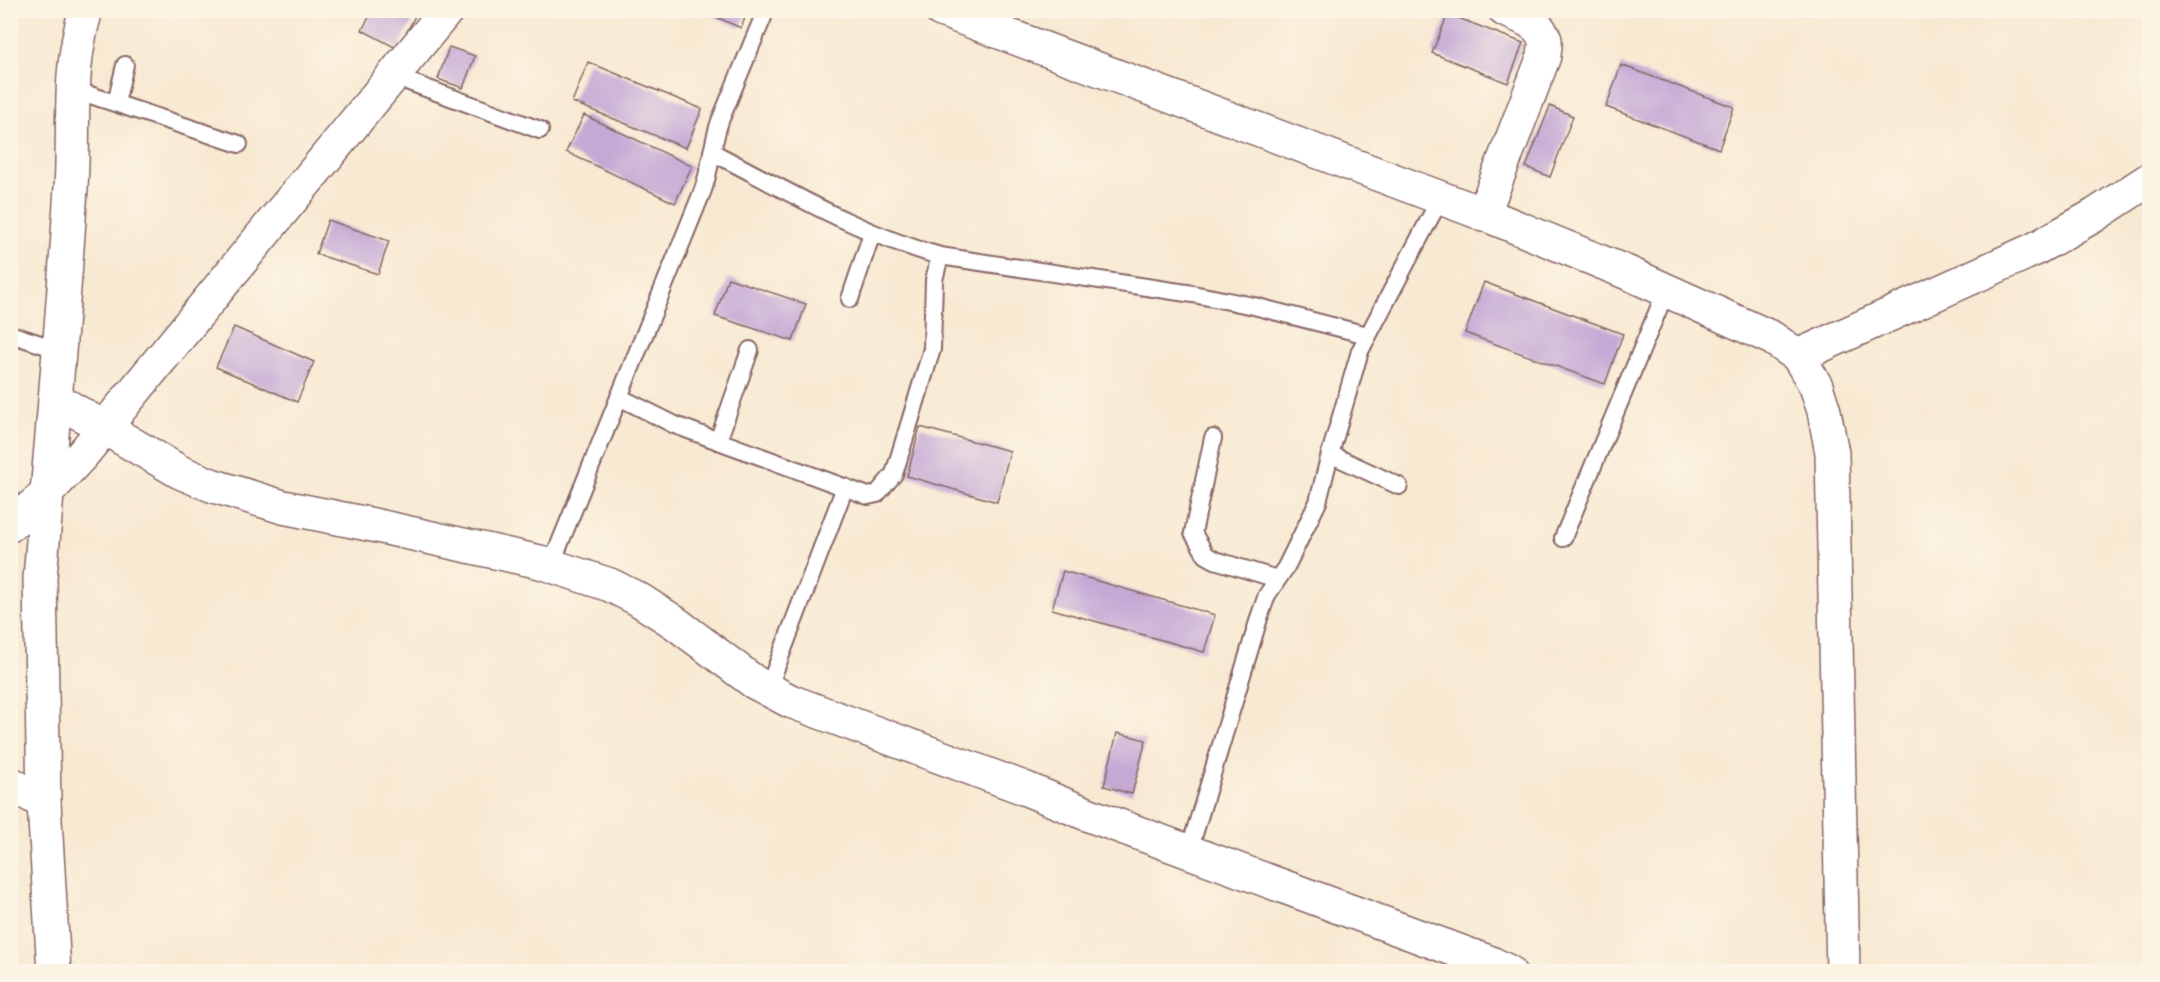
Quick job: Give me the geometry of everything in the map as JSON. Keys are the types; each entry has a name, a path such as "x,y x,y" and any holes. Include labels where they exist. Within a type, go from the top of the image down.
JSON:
{"street":[{"path":"54,972 44,803 40,578 71,180 72,89 78,37 86,10"},
{"path":"10,525 47,493 104,428 447,10"},
{"path":"941,10 1484,215 1628,273 1772,338 1798,356 1816,386 1824,411 1832,453 1843,972"},
{"path":"1484,215 1544,56 1545,40 1537,27 1505,10"},
{"path":"1798,356 2036,249 2096,215 2150,179"},
{"path":"55,399 180,472 211,485 273,504 551,565 610,585 638,598 754,682 790,701 1092,816 1491,963 1509,972"},
{"path":"10,783 44,803"}],"lane":[{"path":"551,565 704,190 720,121 766,10"},
{"path":"116,103 124,65"},
{"path":"393,76 540,130"},
{"path":"72,89 239,144"},
{"path":"712,152 872,233 910,248 940,256 1193,294 1254,306 1367,335"},
{"path":"1189,851 1260,615 1267,595 1286,567 1318,502 1349,383 1367,335 1440,199"},
{"path":"849,299 872,233"},
{"path":"619,397 675,425 868,496 877,494 894,474 932,349 934,280 940,256"},
{"path":"1563,538 1666,291"},
{"path":"10,334 59,350"},
{"path":"718,441 750,350"},
{"path":"1213,438 1193,533 1197,542 1206,555 1215,560 1277,579"},
{"path":"1330,454 1399,486"},
{"path":"768,689 845,488"}],"building":[{"path":"373,10 418,10 398,49 362,30"},
{"path":"700,10 748,10 741,28"},
{"path":"1448,14 1523,43 1508,83 1432,53"},
{"path":"449,47 475,56 463,88 438,79"},
{"path":"588,62 702,109 686,148 572,102"},
{"path":"1621,65 1734,107 1719,149 1606,107"},
{"path":"1550,106 1573,116 1550,177 1526,167"},
{"path":"584,115 692,166 675,203 566,152"},
{"path":"328,220 389,241 378,274 316,254"},
{"path":"728,278 806,304 793,341 715,316"},
{"path":"1484,282 1623,334 1605,384 1465,333"},
{"path":"234,327 314,362 297,402 216,367"},
{"path":"920,427 1010,451 997,502 907,476"},
{"path":"1063,571 1215,615 1204,652 1052,609"},
{"path":"1117,733 1146,740 1132,794 1104,786"}]}
